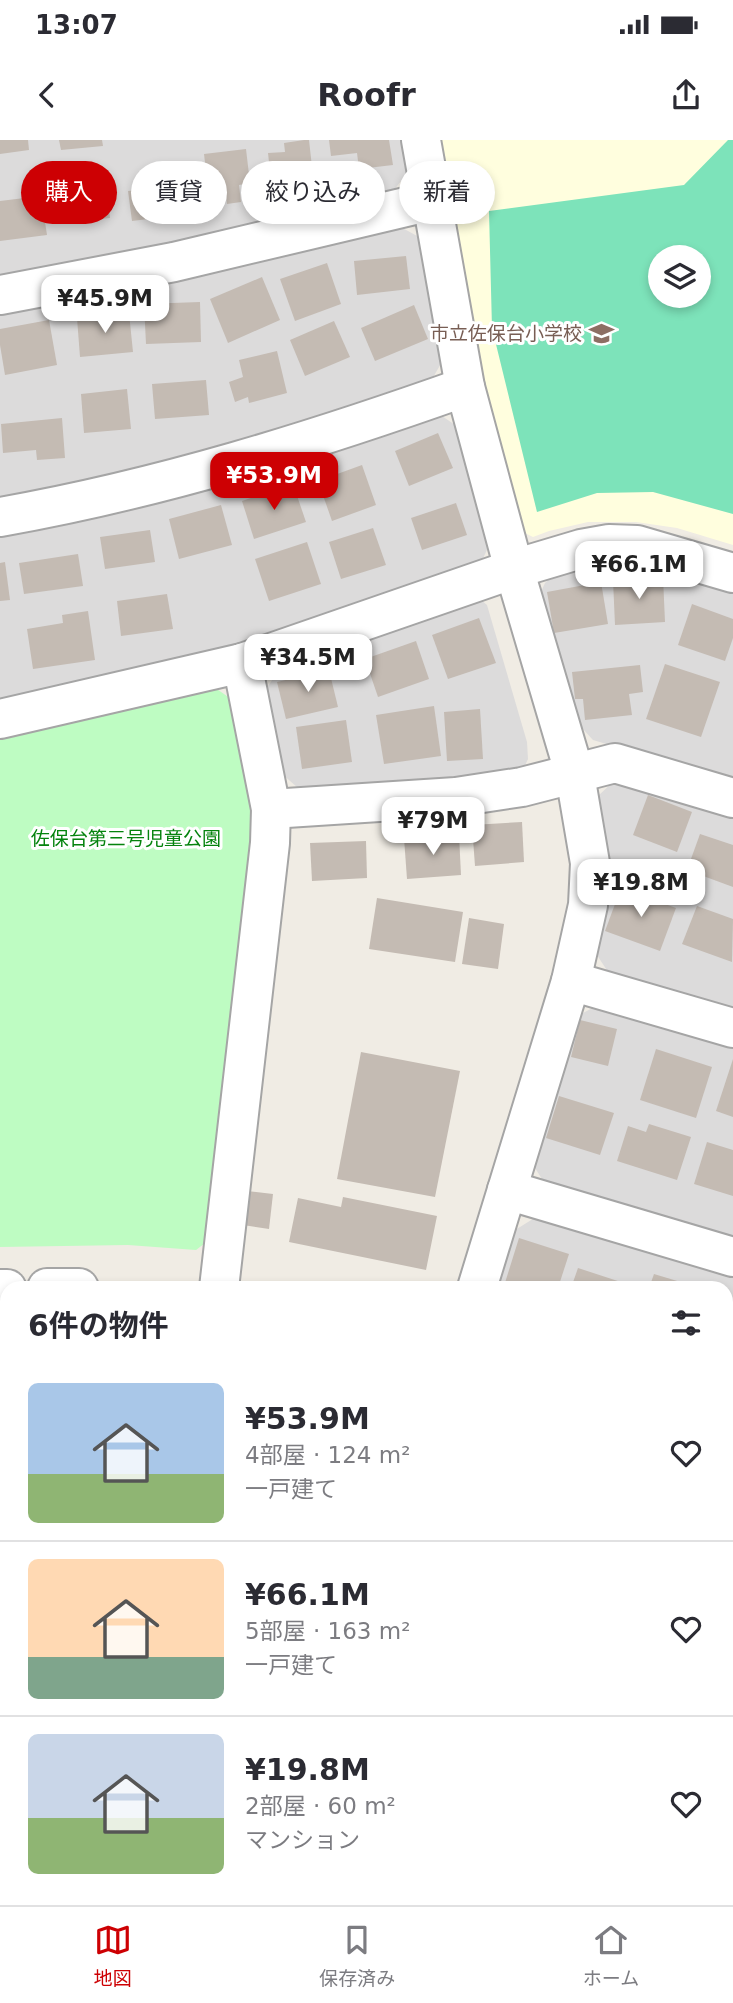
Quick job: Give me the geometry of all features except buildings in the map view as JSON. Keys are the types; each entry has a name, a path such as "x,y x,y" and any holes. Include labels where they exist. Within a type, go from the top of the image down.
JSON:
{"street":[{"path":"421,140 424,161"},
{"path":"0,295 174,262 399,209"},
{"path":"435,224 465,387 514,569 575,775 590,863 588,905 571,981 479,1281"},
{"path":"0,517 47,509 201,472 332,434 465,387"},
{"path":"0,719 242,663 514,569 581,549 610,544 637,545 733,572"},
{"path":"220,1281 270,843 271,809 242,663"},
{"path":"271,809 456,797 522,787 615,763 733,798"},
{"path":"571,981 733,1028"},
{"path":"507,1190 733,1257"},
{"path":"733,1608 733,1631"}],"shaded area":[{"path":"0,140 405,140 408,161 399,161 399,184 393,191 385,193 385,161 241,161 241,224 262,224 206,238 0,278"},
{"name":"市立佐保台小学校","path":"438,140 733,140 733,545 677,528 636,522 588,522 533,537 521,531 478,369 453,224 495,224 495,161 442,161"},
{"path":"397,225 419,237 443,360 431,381 277,434 141,471 0,499 0,314 202,274"},
{"path":"439,414 461,429 491,541 480,565 340,616 152,670 0,702 0,534"},
{"path":"584,564 657,564 733,586 733,782 593,740 573,718 540,594 545,583 557,572"},
{"path":"481,600 487,605 527,742 528,759 522,772 459,781 311,790 298,788 281,773 264,692 281,667"},
{"path":"614,781 733,814 733,1012 610,975 595,952 597,797"},
{"path":"596,1006 733,1045 733,1240 545,1184 532,1163 574,1018"},
{"path":"536,1217 733,1274 733,1281 497,1281 512,1232"}],"green space":[{"name":"市立佐保台小学校","path":"728,140 733,140 733,514 653,492 597,493 537,512 492,328 489,224 495,224 495,210 684,185"},
{"name":"佐保台第三号児童公園","path":"211,685 234,701 253,809 254,839 209,1240 196,1250 128,1245 0,1247 0,735"}],"place":[{"name":"市立佐保台小学校","path":"602,333"}]}
